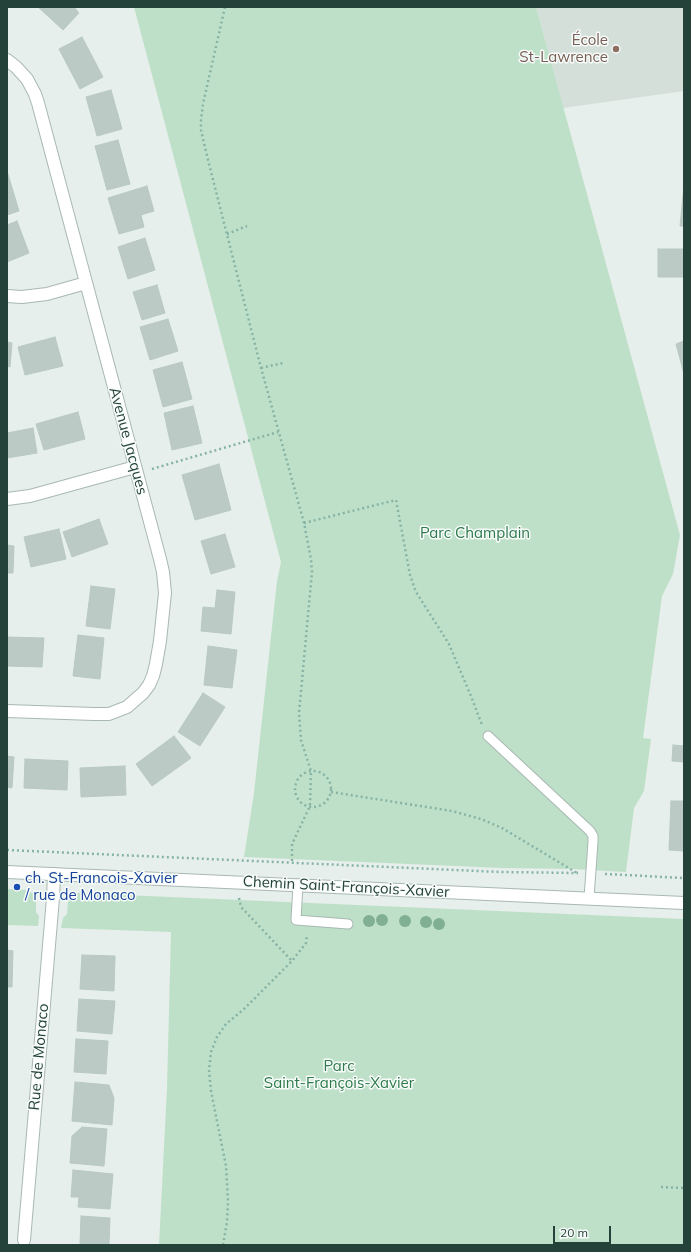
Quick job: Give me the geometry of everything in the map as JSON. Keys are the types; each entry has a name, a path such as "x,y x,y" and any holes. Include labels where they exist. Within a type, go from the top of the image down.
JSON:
{"street":[{"name":"Avenue Jacques","path":"7,60 27,79 35,94 160,559 165,583 164,604 153,676 148,685 128,707 110,714 7,711"},
{"path":"7,296 22,297 47,294 86,283"},
{"path":"7,500 30,496 135,467"},
{"name":"Chemin Saint-François-Xavier","path":"7,872 298,884 684,903"},
{"name":"Rue de Monaco","path":"23,1243 54,874"}],"lane":[{"path":"488,736 590,831 593,842 590,898"},
{"path":"298,884 296,920 348,924"}],"path":[{"path":"225,7 203,104 201,120 204,146 261,368 304,523 309,546 312,572 299,720 303,750 311,771 310,806 292,844 292,863"},
{"path":"227,234 247,226"},
{"path":"261,368 283,362"},
{"path":"149,470 278,432"},
{"path":"304,523 396,500 410,575 416,592 449,644 482,725 488,736"},
{"path":"311,771 318,771 326,777 330,783 331,792 328,799 323,804 310,806 303,803 298,798 295,788 297,781 301,776 311,771"},
{"name":"Chemin Saint-François-Xavier","path":"7,850 500,872 578,873 502,828 481,819 452,811 331,792"},
{"path":"242,868 243,860"},
{"path":"603,874 684,878"},
{"path":"239,897 241,907 292,961"},
{"path":"223,1245 227,1222 228,1201 226,1166 211,1091 209,1070 211,1052 217,1037 226,1024 292,961 306,943"},
{"path":"661,1187 684,1188"}],"shaded area":[{"name":"École St-Lawrence","path":"536,7 684,7 684,91 563,108"}],"green space":[{"name":"Parc Champlain","path":"134,7 536,7 680,535 673,574 662,596 643,738 651,739 644,791 634,808 626,872 244,857 254,793 277,581 281,562"},
{"path":"7,889 27,890 35,895 36,912 39,916 38,926 7,925"},
{"name":"Parc Saint-François-Xavier","path":"77,893 684,919 684,1245 159,1245 167,1088 171,932 61,928 63,918 67,914 68,902 71,896"}],"building":[{"path":"38,7 74,7 79,13 63,30"},
{"path":"82,37 103,77 80,89 59,49"},
{"path":"111,90 122,129 97,136 86,97"},
{"path":"118,140 130,184 107,190 95,146"},
{"path":"7,171 19,211 7,215"},
{"path":"684,185 684,226 680,226"},
{"path":"147,186 154,211 141,215 144,227 119,234 108,198"},
{"path":"17,221 29,253 7,262 7,225"},
{"path":"145,238 155,270 128,279 118,247"},
{"path":"658,249 684,249 684,277 658,277"},
{"path":"157,285 165,313 142,320 133,292"},
{"path":"168,319 178,351 150,360 140,327"},
{"path":"55,337 63,366 25,375 18,347"},
{"path":"684,341 684,374 676,344"},
{"path":"7,342 12,343 10,367 7,366"},
{"path":"182,362 192,399 163,407 153,370"},
{"path":"193,406 202,443 172,450 164,413"},
{"path":"78,412 85,439 44,450 36,424"},
{"path":"33,428 37,453 7,458 7,433"},
{"path":"219,464 231,510 195,520 182,475"},
{"path":"99,519 108,544 72,557 63,532"},
{"path":"59,529 66,559 31,567 24,537"},
{"path":"225,534 235,567 211,574 201,541"},
{"path":"7,545 14,546 13,573 7,573"},
{"path":"91,586 115,589 110,629 86,626"},
{"path":"217,590 235,592 231,634 201,631 203,607 215,608"},
{"path":"78,635 104,638 100,679 73,676"},
{"path":"7,637 44,638 42,667 7,666"},
{"path":"208,646 237,650 232,688 204,685"},
{"path":"203,693 225,707 200,746 178,732"},
{"path":"174,736 191,758 152,786 136,764"},
{"path":"673,745 684,746 684,762 672,761"},
{"path":"7,756 14,757 12,788 7,787"},
{"path":"25,759 68,761 67,790 24,788"},
{"path":"125,766 126,795 81,797 80,768"},
{"path":"671,801 684,801 684,851 669,850"},
{"path":"7,950 13,951 12,987 7,987"},
{"path":"82,955 115,956 114,991 80,989"},
{"path":"79,999 115,1001 112,1034 77,1031"},
{"path":"76,1039 108,1041 106,1074 74,1072"},
{"path":"75,1082 109,1085 114,1098 112,1125 72,1121"},
{"path":"82,1127 107,1129 104,1166 70,1163 72,1136"},
{"path":"73,1170 113,1174 110,1209 78,1207 79,1197 71,1197"},
{"path":"81,1216 110,1218 109,1245 80,1245"}],"place":[{"name":"École St-Lawrence","path":"616,49"},
{"name":"ch. St-Francois-Xavier / rue de Monaco","path":"17,887"}]}
